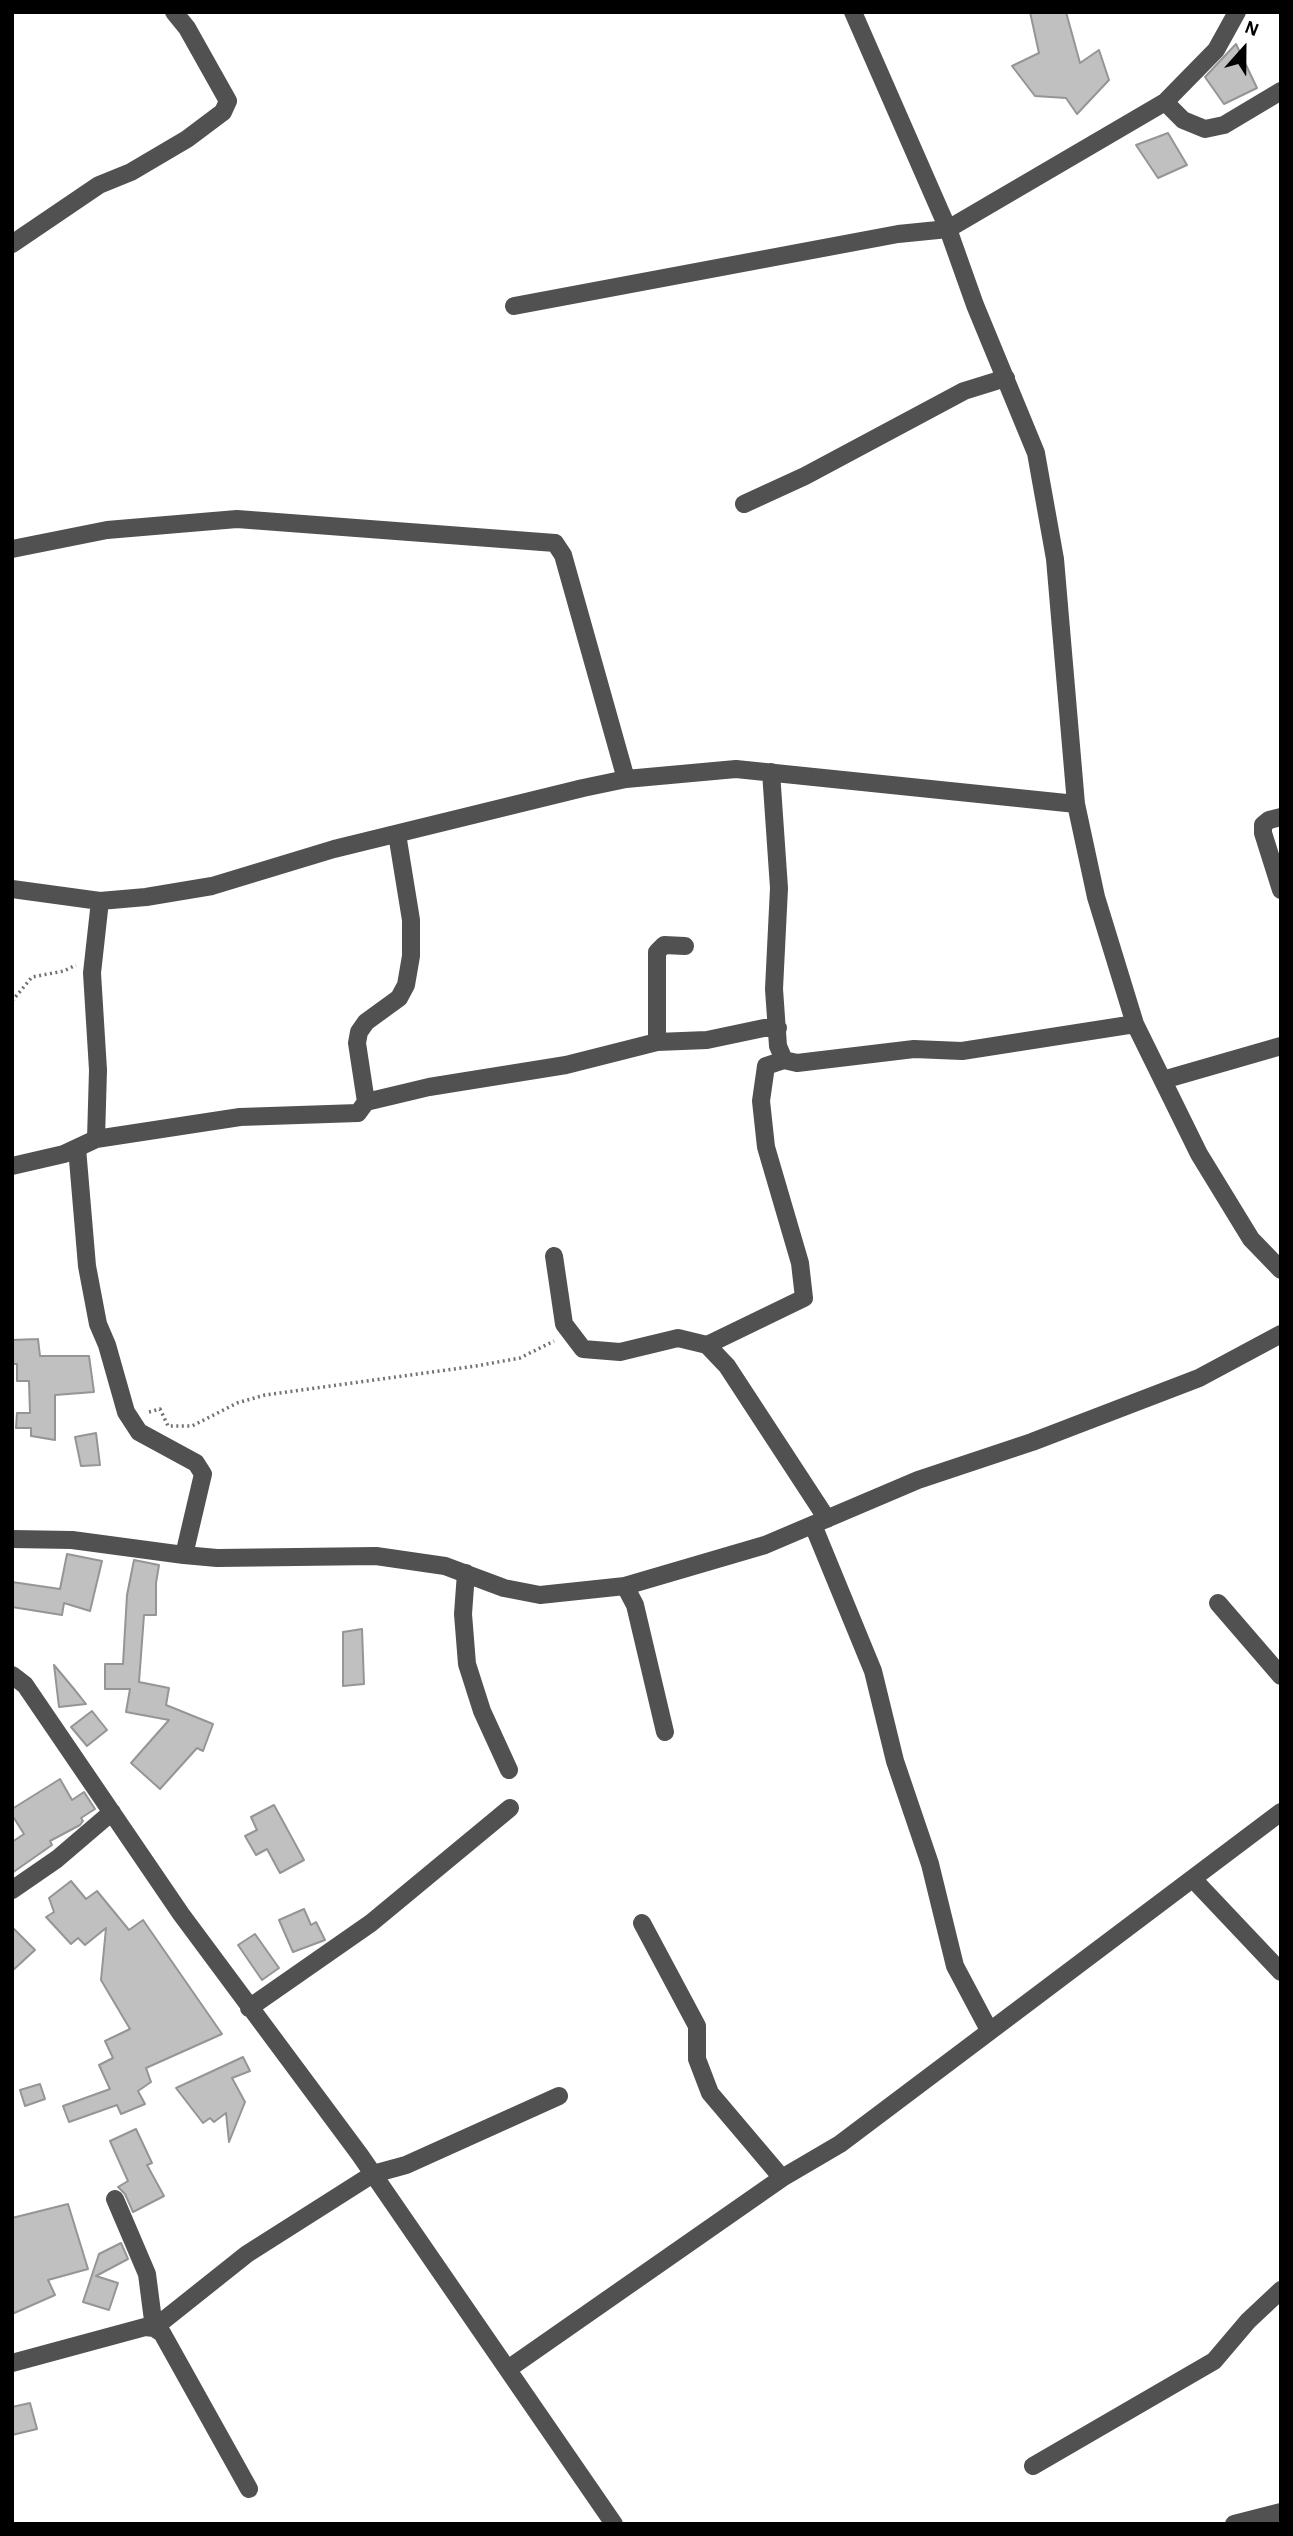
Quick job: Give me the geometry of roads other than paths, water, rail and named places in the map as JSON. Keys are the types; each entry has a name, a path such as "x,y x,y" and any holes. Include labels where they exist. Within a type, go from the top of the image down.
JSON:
{"street":[{"path":"12,244 99,185 131,172 187,139 223,111 229,101 187,28 174,12"},
{"path":"853,12 948,229 1036,453 1055,559 1076,804 1096,897 1135,1024 1199,1154 1251,1239 1281,1270"},
{"path":"514,306 898,234 948,229 1165,102 1216,50 1237,12"},
{"path":"1165,102 1183,120 1205,129 1224,125 1281,91"},
{"path":"744,504 805,476 964,391 1006,378"},
{"path":"12,549 107,530 237,519 555,543 563,555 626,779"},
{"path":"12,889 100,901 212,886 397,834 626,779 736,769 1076,804"},
{"path":"771,772 779,888 774,989 778,1046 784,1060"},
{"path":"1281,817 1269,820 1263,825 1263,833 1281,890"},
{"path":"366,1102 357,1043 359,1032 366,1021 400,998 406,985 411,956 411,920 397,834"},
{"path":"96,1139 98,1070 93,956 100,901"},
{"path":"657,1042 657,952 664,945 685,946"},
{"path":"707,1345 804,1298 800,1263 766,1147 761,1101 766,1066 784,1060 797,1063 914,1048 962,1051 1135,1024"},
{"path":"12,1166 64,1154 96,1139 240,1117 358,1113 366,1102 429,1087 566,1065 657,1042 707,1040 764,1028 778,1028"},
{"path":"1163,1080 1281,1046"},
{"path":"78,1148 86,1266 98,1324 129,1417 139,1432 203,1470 184,1555"},
{"path":"554,1256 564,1324 583,1349 620,1352 678,1338 707,1345 727,1366 820,1522 873,1671 895,1761 930,1864 956,1966 989,2030"},
{"path":"12,1539 72,1540 217,1558 376,1556 445,1566 503,1588 540,1595 625,1586 753,1549 918,1480 1032,1442 1199,1378 1281,1334"},
{"path":"466,1573 463,1614 467,1664 482,1711 509,1770"},
{"path":"625,1586 635,1605 664,1732"},
{"path":"1218,1604 1281,1675"},
{"path":"12,1675 25,1685 249,2008 373,2174 614,2524"},
{"path":"249,2008 371,1923 510,1808"},
{"path":"12,1890 57,1859 111,1812"},
{"path":"508,2368 782,2178 841,2144 1281,1812"},
{"path":"1193,1879 1281,1972"},
{"path":"642,1923 696,2026 697,2059 710,2093 782,2178"},
{"path":"154,2328 247,2254 373,2174 406,2165 559,2096"},
{"path":"115,2199 147,2274 154,2328"},
{"path":"1033,2466 1214,2361 1248,2321 1281,2290"},
{"path":"12,2363 145,2328 154,2328 162,2333 249,2490"},
{"path":"1234,2524 1281,2512"}]}
